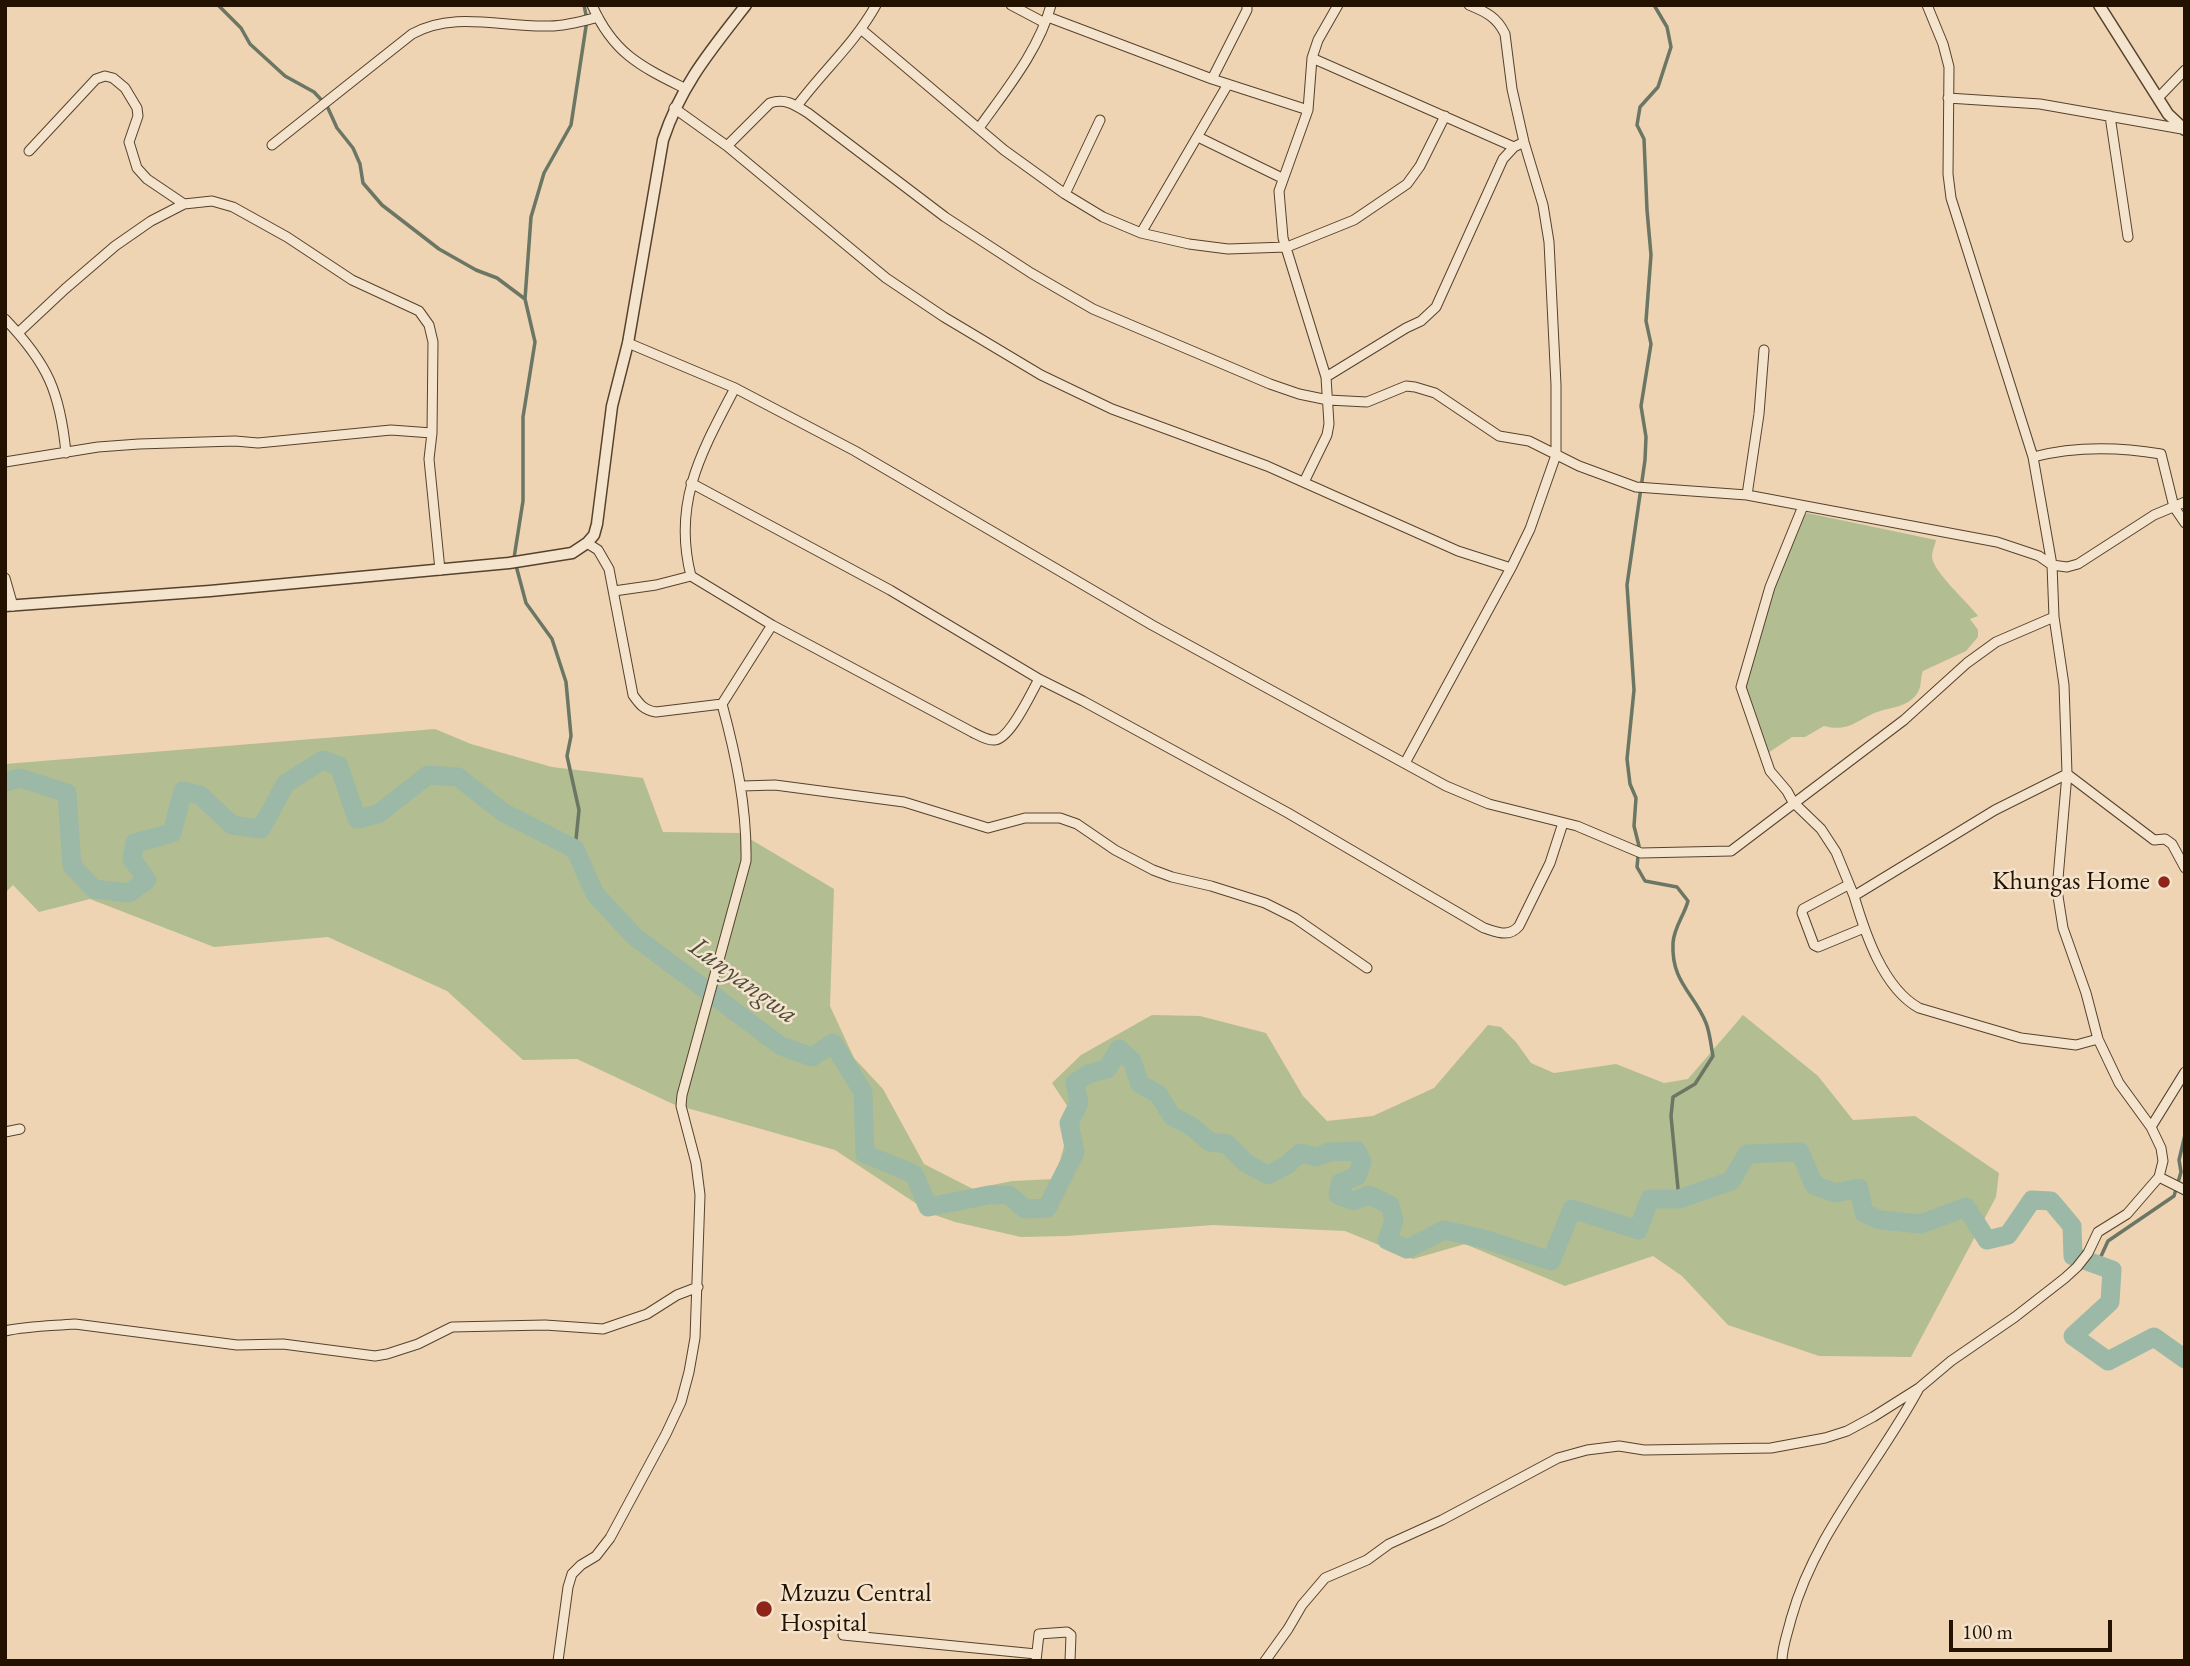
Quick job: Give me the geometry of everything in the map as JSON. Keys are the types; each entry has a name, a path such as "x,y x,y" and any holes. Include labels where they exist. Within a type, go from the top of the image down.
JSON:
{"street":[{"path":"593,5 607,35 628,57 684,88"},
{"path":"5,578 9,606 440,570 563,555 587,543 597,524 612,406 628,343 663,140 684,88 702,59 746,5"},
{"path":"797,106 862,30 876,5"},
{"path":"1011,5 1212,79 1308,110"},
{"path":"979,128 1021,68 1051,5"},
{"path":"1212,79 1247,10 1247,5"},
{"path":"1304,482 1327,435 1328,400 1326,377 1283,238 1279,191 1308,110 1312,58 1318,40 1338,5"},
{"path":"1405,762 1511,568 1530,528 1556,455 1556,386 1549,242 1543,205 1512,89 1505,34 1500,24 1489,14 1469,5"},
{"path":"1265,1661 1302,1605 1325,1578 1367,1560 1389,1544 1442,1520 1558,1458 1587,1450 1619,1446 1644,1450 1771,1448 1799,1444 1847,1431 1919,1388 2077,1267 2088,1253 2098,1232 2127,1214 2159,1177 2162,1157 2151,1127 2119,1083 2098,1040 2086,993 2063,928 2057,890 2067,774 2064,685 2054,617 2052,565 2033,457 1951,198 1948,174 1949,67 1927,5"},
{"path":"2099,5 2168,114 2184,130"},
{"path":"272,145 331,96 426,26 460,22 552,26 598,17"},
{"path":"862,30 1004,150 1065,194 1103,216 1141,233 1189,244 1228,249 1287,247 1354,220 1407,184 1420,166 1445,116"},
{"path":"1312,58 1514,146"},
{"path":"2158,97 2185,70"},
{"path":"29,151 96,79 105,76 113,78 125,88 137,108 138,116 129,142 137,168 147,179 184,204"},
{"path":"1141,233 1228,84"},
{"path":"1948,98 2040,104 2184,130"},
{"path":"727,146 771,103 779,100 797,106 945,217 1031,273 1093,309 1299,394 1328,400 1367,402 1406,386 1435,393 1499,436 1529,441 1556,455 1641,488 1746,495 1997,542 2039,556 2052,565 2067,567 2078,564 2154,515 2185,502"},
{"path":"674,108 727,146 886,278 944,317 1041,375 1112,409 1304,482 1458,551 1511,568"},
{"path":"2110,116 2128,237"},
{"path":"1065,194 1100,120"},
{"path":"1198,137 1282,178"},
{"path":"1326,377 1421,321 1436,307 1503,159 1514,146 1524,142"},
{"path":"18,333 115,246 151,221 184,204 198,201 212,201 233,207 287,237 352,280 419,311 429,325 433,342 432,433 429,459 440,570"},
{"path":"5,319 52,382 61,413 66,453"},
{"path":"628,343 735,388 855,451 1152,625 1446,786 1489,804 1585,829 1639,852 1731,851 1904,720 1967,663 1996,642 2054,617"},
{"path":"1746,495 1759,414 1764,350"},
{"path":"691,576 685,532 691,483 702,452 735,388"},
{"path":"5,462 111,446 235,441 258,443 391,430 432,433"},
{"path":"2033,457 2071,449 2161,454 2174,507 2185,523"},
{"path":"691,483 890,590 1039,679 1288,813 1478,925 1503,934 1515,931 1550,863 1563,823"},
{"path":"1803,506 1770,587 1741,687 1770,771 1787,790 1793,802 1821,829 1836,852 1878,959 1911,1004 2021,1038 2076,1045 2098,1040"},
{"path":"587,543 605,558 614,591 633,695 640,705 656,712 722,704"},
{"path":"614,591 656,585 691,576 772,625 972,732 993,740 1000,739 1008,732 1039,679"},
{"path":"558,1661 572,1574 580,1565 596,1556 610,1538 681,1402 695,1338 700,1195 681,1095 746,861 742,786 722,704 772,625"},
{"path":"2067,774 2154,840 2168,840 2185,868"},
{"path":"1854,896 1995,810 2067,774"},
{"path":"742,786 775,785 904,802 988,828 1025,818 1060,818 1077,824 1115,850 1153,870 1265,903 1328,939 1367,968"},
{"path":"1848,885 1803,909 1802,913 1814,945 1818,947 1864,928"},
{"path":"2151,1127 2185,1072"},
{"path":"5,1132 20,1129"},
{"path":"2159,1177 2185,1190"},
{"path":"5,1331 40,1325 75,1324 237,1345 283,1344 374,1356 418,1343 452,1327 545,1325 603,1329 647,1314 677,1295 698,1287"},
{"path":"1782,1661 1796,1601 1816,1554 1844,1504 1906,1412 1919,1388"},
{"path":"843,1635 1036,1657 1041,1633 1069,1633 1072,1635 1070,1661"}],"green space":[{"path":"1807,513 1936,540 1932,555 1934,563 1944,579 1978,616 1970,619 1978,630 1978,637 1966,651 1923,671 1918,692 1906,703 1872,714 1848,726 1824,726 1805,737 1792,737 1765,755 1744,688 1760,626 1799,523"},
{"path":"435,729 471,744 552,767 643,778 663,832 740,833 834,889 830,1006 854,1058 883,1089 924,1164 973,1189 1012,1181 1055,1179 1064,1146 1068,1107 1052,1083 1081,1055 1152,1015 1200,1016 1266,1033 1303,1096 1327,1121 1373,1116 1434,1088 1488,1025 1501,1027 1531,1063 1554,1073 1616,1064 1664,1083 1688,1079 1743,1015 1818,1076 1853,1120 1915,1116 1999,1173 1996,1197 1911,1357 1819,1356 1728,1325 1682,1276 1653,1256 1565,1286 1465,1244 1413,1259 1345,1231 1213,1225 1021,1237 932,1214 835,1150 673,1104 577,1059 523,1060 447,991 328,937 214,947 90,899 39,912 13,885 5,893 5,764"}],"waterway":[{"path":"218,5 241,28 250,44 285,76 314,92 327,106 337,128 353,148 360,164 363,183 382,205 439,249 476,270 497,278 525,299 535,342 523,417 523,501 514,558 526,603 552,639 566,682 571,736 567,756 579,810 575,849"},
{"path":"525,299 531,217 544,173 571,125 587,20 584,5"},
{"path":"1654,5 1667,27 1671,47 1658,87 1640,107 1637,125 1644,139 1651,255 1646,321 1651,344 1641,406 1646,437 1645,460 1627,585 1634,690 1627,759 1630,784 1636,798 1634,826 1639,846 1637,867 1645,881 1677,887 1688,901 1674,937 1673,956 1679,978 1706,1023 1713,1056 1695,1084 1673,1097 1671,1116 1679,1199"},
{"name":"Lunyangwa","path":"5,782 20,778 67,793 72,866 94,889 129,893 147,880 132,859 135,843 172,833 183,791 200,795 232,825 261,829 286,783 323,760 339,766 357,819 378,814 428,775 458,777 504,813 575,849 595,894 634,936 781,1046 812,1057 833,1043 863,1092 865,1154 914,1174 928,1207 989,1195 1009,1195 1025,1209 1047,1208 1075,1152 1069,1123 1079,1103 1075,1083 1088,1074 1107,1069 1119,1049 1132,1061 1140,1084 1158,1094 1172,1116 1191,1126 1210,1142 1227,1144 1246,1163 1268,1175 1287,1165 1300,1153 1317,1157 1329,1152 1357,1151 1362,1162 1357,1176 1340,1183 1338,1195 1354,1201 1369,1195 1390,1205 1394,1221 1387,1240 1407,1249 1444,1230 1484,1239 1551,1261 1572,1209 1638,1230 1650,1199 1679,1199 1731,1181 1747,1154 1800,1152 1814,1185 1835,1193 1859,1188 1864,1213 1880,1220 1921,1224 1966,1207 1987,1240 2008,1235 2032,1200 2051,1201 2072,1226 2073,1256 2112,1270 2110,1302 2073,1336 2108,1361 2154,1337 2185,1359"},
{"path":"2097,1265 2108,1241 2174,1196 2181,1172 2179,1160 2185,1135"}],"place":[{"name":"Khungas Home","path":"2164,882"},
{"name":"Mzuzu Central Hospital","path":"764,1609"}]}
